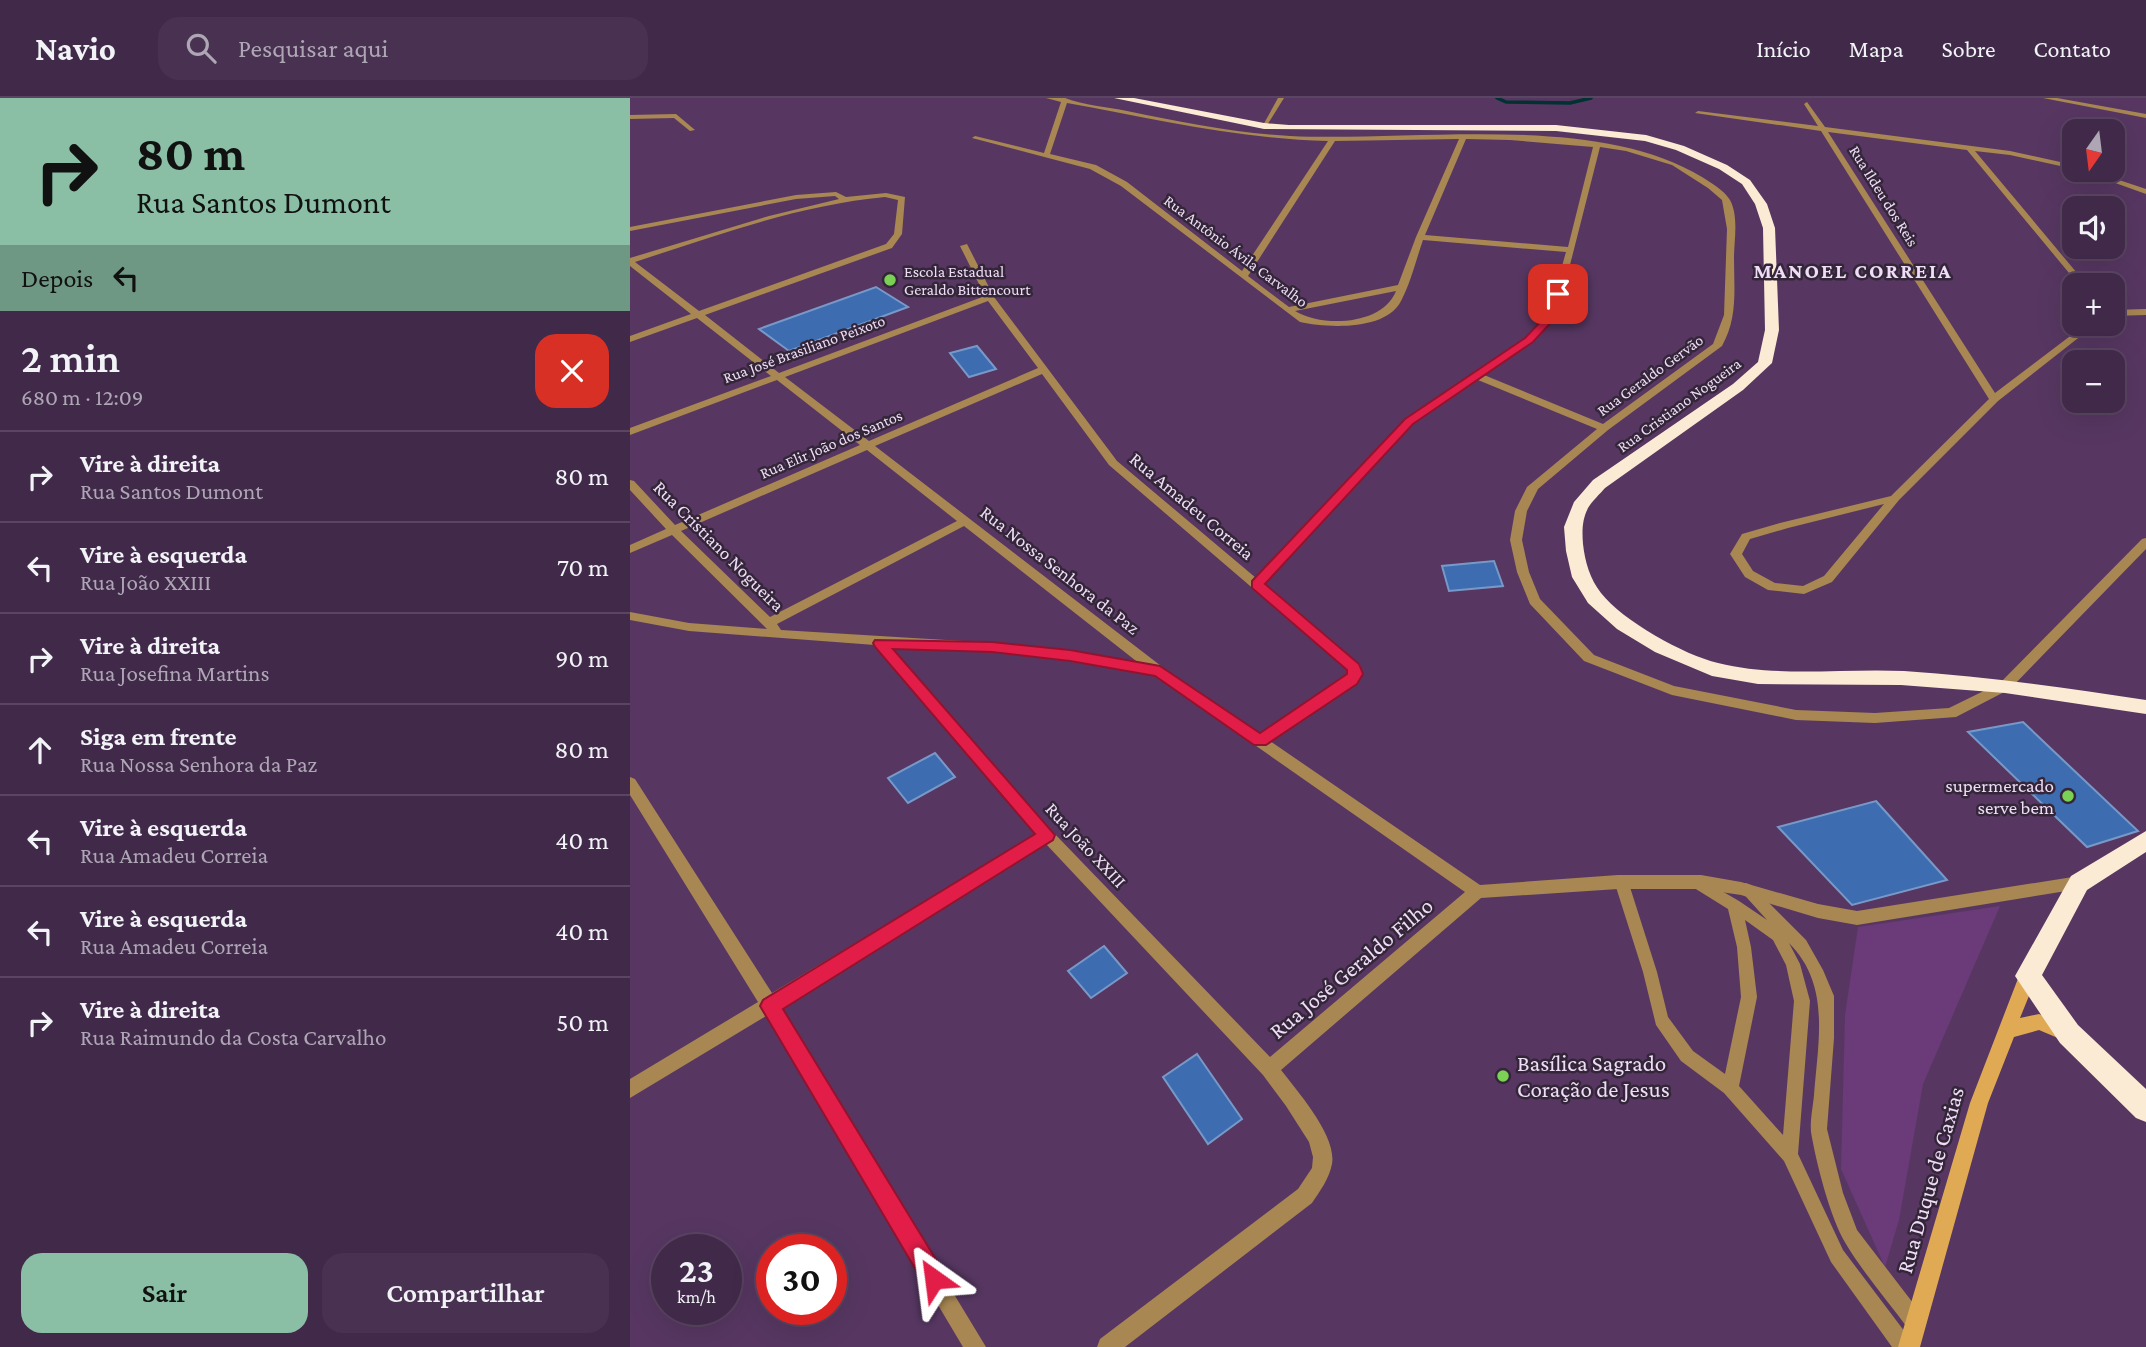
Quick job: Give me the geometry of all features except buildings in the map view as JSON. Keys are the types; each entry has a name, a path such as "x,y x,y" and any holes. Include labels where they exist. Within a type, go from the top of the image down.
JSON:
{"highway":[{"name":"Rua Cristiano Nogueira","path":"1119,98 1264,126 1332,129 1532,127 1604,131 1646,138 1708,159 1746,182 1761,204 1769,228 1772,330 1765,363 1738,387 1600,484 1580,506 1573,527 1575,551 1581,576 1595,599 1624,624 1661,647 1712,668 1758,677 1901,678 2005,686 2146,707"},
{"name":"Rua Duque de Caxias","path":"2028,976 2079,883 2146,839"},
{"path":"2028,976 2069,1034 2146,1108"}],"street":[{"name":"Rua Geraldo Gervão","path":"1049,98 1232,133 1332,139 1463,139 1597,144 1642,153 1702,178 1726,200 1730,222 1729,316 1726,333 1717,346 1604,428 1533,486 1521,511 1516,540 1523,572 1534,601 1589,658 1672,690 1796,715 1875,718 1951,713 2005,686 2146,542"},
{"path":"1264,126 1281,98"},
{"path":"2046,98 2146,116"},
{"path":"1047,154 1065,100"},
{"name":"Rua Ildeu dos Reis","path":"1807,104 1994,399"},
{"path":"1698,113 1969,148 2062,164"},
{"path":"630,117 676,116 692,130"},
{"name":"Rua Antônio Ávila Carvalho","path":"975,138 1093,167 1124,184 1287,310 1303,320 1324,323 1359,322 1382,315 1396,303 1420,237 1463,139"},
{"path":"1244,275 1332,139"},
{"path":"1257,584 1409,422 1475,374 1529,340 1552,316 1572,250 1597,144"},
{"path":"1969,148 2073,273"},
{"path":"2115,182 2145,193"},
{"path":"630,229 771,201 836,194 845,200"},
{"path":"630,262 781,215 845,200 897,195 902,203 898,234 889,246 630,339"},
{"path":"1420,237 1572,250"},
{"name":"Rua Amadeu Correia","path":"964,246 990,297 1113,463 1354,668 1352,680 1260,741"},
{"name":"Rua Nossa Senhora da Paz","path":"630,262 701,314 866,446 1160,671 1477,892"},
{"path":"1287,310 1401,287"},
{"name":"Rua José Brasiliano Peixoto","path":"630,432 990,297"},
{"path":"2125,313 2146,312"},
{"path":"1895,498 1746,537 1736,554 1749,574 1772,587 1804,590 1828,579 1895,498 1994,399 2075,336"},
{"name":"Rua Elir João dos Santos","path":"630,549 1045,369"},
{"path":"1475,374 1604,428"},
{"name":"Rua Cristiano Nogueira","path":"630,483 673,530 782,634"},
{"path":"768,623 965,521"},
{"path":"630,615 678,625 880,643 992,647 1070,656 1160,671"},
{"name":"Rua João XXIII","path":"880,643 1047,835 1269,1069"},
{"path":"630,783 770,1006 975,1347"},
{"path":"630,1089 1047,835"},
{"path":"1477,892 1695,882 1746,889 1832,914 1857,918 2079,883"},
{"name":"Rua José Geraldo Filho","path":"1108,1347 1305,1196 1317,1179 1323,1157 1315,1135 1269,1069 1477,892"},
{"name":"Rua Duque de Caxias","path":"1907,1347 1979,1103 2028,976"},
{"path":"2007,1030 2039,1022 2069,1034"}],"lane":[{"path":"1695,882 1778,936 1793,964 1802,1001 1790,1155"},
{"path":"1622,884 1650,972 1661,1020 1687,1056 1730,1088 1790,1155 1837,1256 1907,1347"},
{"path":"1746,889 1801,945 1816,970 1826,996 1826,1038 1819,1129 1834,1193 1851,1236 1916,1323"},
{"path":"1730,1088 1749,997 1744,947 1734,905"}],"shaded area":[{"path":"2000,906 1923,1084 1899,1220 1885,1267 1841,1169 1845,1015 1858,927"}],"waterway":[{"path":"1497,98 1506,102 1570,103 1591,98"}],"place":[{"name":"Escola Estadual Geraldo Bittencourt","path":"890,280"},
{"name":"supermercado serve bem","path":"2068,796"},
{"name":"Basílica Sagrado Coração de Jesus","path":"1503,1076"}],"district":[{"name":"MANOEL CORREIA","path":"1853,271"}],"route":[{"path":"934,1279 770,1006 1047,835 880,643 992,647 1070,656 1160,671 1260,741 1352,680 1355,674 1354,668 1257,584 1409,422 1475,374 1529,340 1552,316 1558,294"}]}
